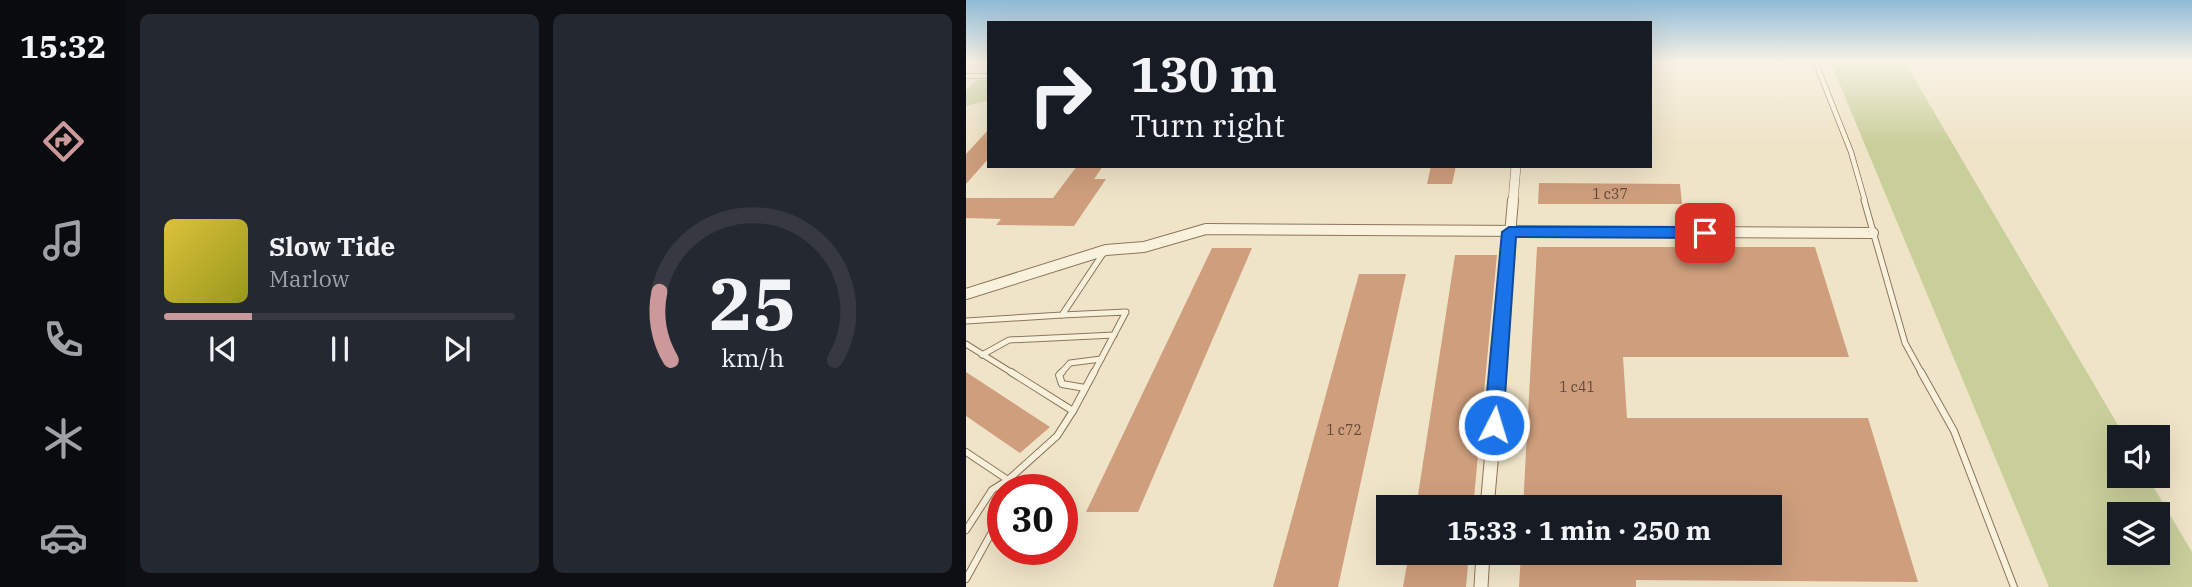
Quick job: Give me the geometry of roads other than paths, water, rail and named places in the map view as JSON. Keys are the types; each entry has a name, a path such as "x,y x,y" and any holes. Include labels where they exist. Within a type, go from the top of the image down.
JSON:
{"street":[{"path":"1488,495 1516,168"},
{"path":"966,294 1106,250 1144,247 1206,229 1873,233"},
{"path":"1480,587 1482,565"}],"lane":[{"path":"1826,88 1851,152 1905,343 1954,432 2014,587"},
{"path":"1062,315 1106,250"},
{"path":"966,321 1126,312 1057,436 1014,474"},
{"path":"982,355 1009,340 1114,335"},
{"path":"966,344 1073,411"},
{"path":"1085,388 1062,384 1059,375 1070,363 1079,359 1101,359"},
{"path":"966,452 998,474"},
{"path":"967,527 987,497"},
{"path":"966,579 987,541"}]}
